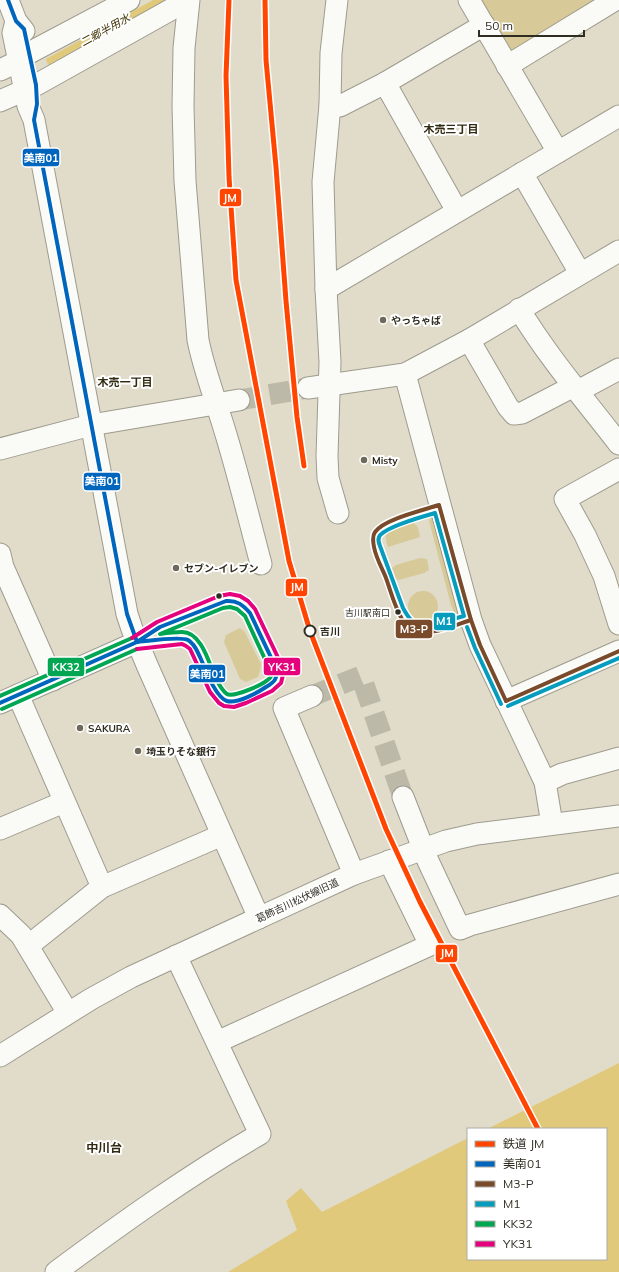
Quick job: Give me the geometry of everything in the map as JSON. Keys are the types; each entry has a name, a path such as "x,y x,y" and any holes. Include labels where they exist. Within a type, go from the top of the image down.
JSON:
{"street":[{"path":"8,0 16,21 13,33 24,57 30,88 37,104 34,120 127,614 137,642 259,918"},
{"path":"0,70 129,0"},
{"path":"0,101 30,88 188,0"},
{"path":"188,0 184,48 183,106 185,181 198,340 202,362 217,404 242,488 261,564"},
{"path":"337,0 331,53 330,105 323,182 330,362 328,478 338,513"},
{"path":"470,0 558,152"},
{"path":"507,66 615,0"},
{"path":"330,105 340,106 385,83 484,24"},
{"path":"385,83 457,211"},
{"path":"326,288 619,116"},
{"path":"522,173 580,273"},
{"path":"308,388 405,374 469,340 619,251"},
{"path":"519,309 576,389 619,444"},
{"path":"469,340 508,407 514,414 522,413 619,369"},
{"path":"405,374 471,620 480,644 506,701 545,782 552,824"},
{"path":"0,449 91,425 239,400"},
{"path":"619,469 565,499 585,534 604,576 619,624"},
{"path":"1,563 53,680"},
{"path":"102,887 64,802 9,699 137,642"},
{"path":"506,701 619,651"},
{"path":"312,696 284,708 354,874"},
{"path":"545,782 562,774 619,758"},
{"path":"403,797 423,849 460,929 619,884"},
{"path":"0,829 64,802"},
{"name":"葛飾吉川松伏線旧道","path":"0,1056 68,1013 131,977 354,874 446,841 477,834 619,816"},
{"path":"28,946 102,887 222,835"},
{"path":"217,1042 430,945 389,861"},
{"path":"0,916 21,935 68,1013"},
{"path":"56,1272 140,1210 218,1158 260,1134 176,956"}],"shaded area":[{"path":"478,0 602,0 510,55"},
{"path":"433,516 460,614 454,612 451,605 429,521"},
{"path":"413,523 418,527 420,537 388,547 386,535 388,532"},
{"path":"420,558 427,559 429,570 424,573 399,580 395,579 392,568 396,565"},
{"path":"423,591 429,592 437,600 437,612 429,620 423,621 417,620 409,612 408,606 409,600 417,592"},
{"path":"240,628 245,632 261,664 258,677 246,682 240,679 224,642 226,635"}],"water":[{"name":"二郷半用水","path":"153,0 168,0 48,65 46,59"},
{"path":"619,1063 619,1272 228,1272 297,1230 286,1201 301,1188 322,1212 467,1139 467,1260 607,1260 607,1128 489,1128"}],"tunnel":[{"path":"239,400 308,388"},
{"path":"312,696 361,676 403,797"}],"rail line":[{"name":"JM","path":"229,0 226,76 229,177 236,280 289,561 310,631 386,829 420,902 537,1128"},
{"name":"JM","path":"265,0 266,60 286,301 297,417 304,466"}],"transit line":[{"name":"美南01","path":"8,0 16,21 24,29 36,85 37,104 34,120 127,614 137,642"},
{"name":"M3-P","path":"439,505 471,620 437,631 423,632 412,628 403,621 400,616 376,555 373,537 375,532 380,527 395,519 439,505"},
{"name":"M1","path":"435,513 464,616 424,627 412,620 403,608 380,545 379,537 388,529 435,513"},
{"name":"YK31","path":"132,638 157,622 219,596 230,594 240,596 248,601 255,609 282,666 283,675 281,683 272,691 234,707 224,706 219,703 210,692 190,649 186,646 182,644 137,649"},
{"name":"美南01","path":"226,601 233,601 240,604 250,613 277,671 274,681 269,685 247,697 231,702 227,701 218,694 196,648 188,640 171,639 137,642 160,627 226,601"},
{"name":"KK32","path":"230,607 237,609 245,616 271,671 271,676 269,679 258,686 231,695 225,693 216,679 204,650 195,637 189,633 182,632 160,634 223,608 230,607"},
{"name":"M3-P","path":"471,620 480,645 506,701"},
{"name":"M1","path":"467,627 501,704"},
{"name":"KK32","path":"0,696 132,638"},
{"name":"美南01","path":"0,703 137,642"},
{"name":"KK32","path":"2,709 137,649"},
{"name":"M3-P","path":"506,701 619,651"},
{"name":"M1","path":"508,706 619,658"}],"place":[{"name":"やっちゃば","path":"383,320"},
{"name":"Misty","path":"364,460"},
{"name":"セブン-イレブン","path":"176,568"},
{"name":"吉川駅南口","path":"398,612"},
{"name":"吉川","path":"310,631"},
{"name":"SAKURA","path":"80,728"},
{"name":"埼玉りそな銀行","path":"138,751"}],"district":[{"name":"木売三丁目","path":"451,129"},
{"name":"木売一丁目","path":"125,382"},
{"name":"中川台","path":"104,1148"}]}
